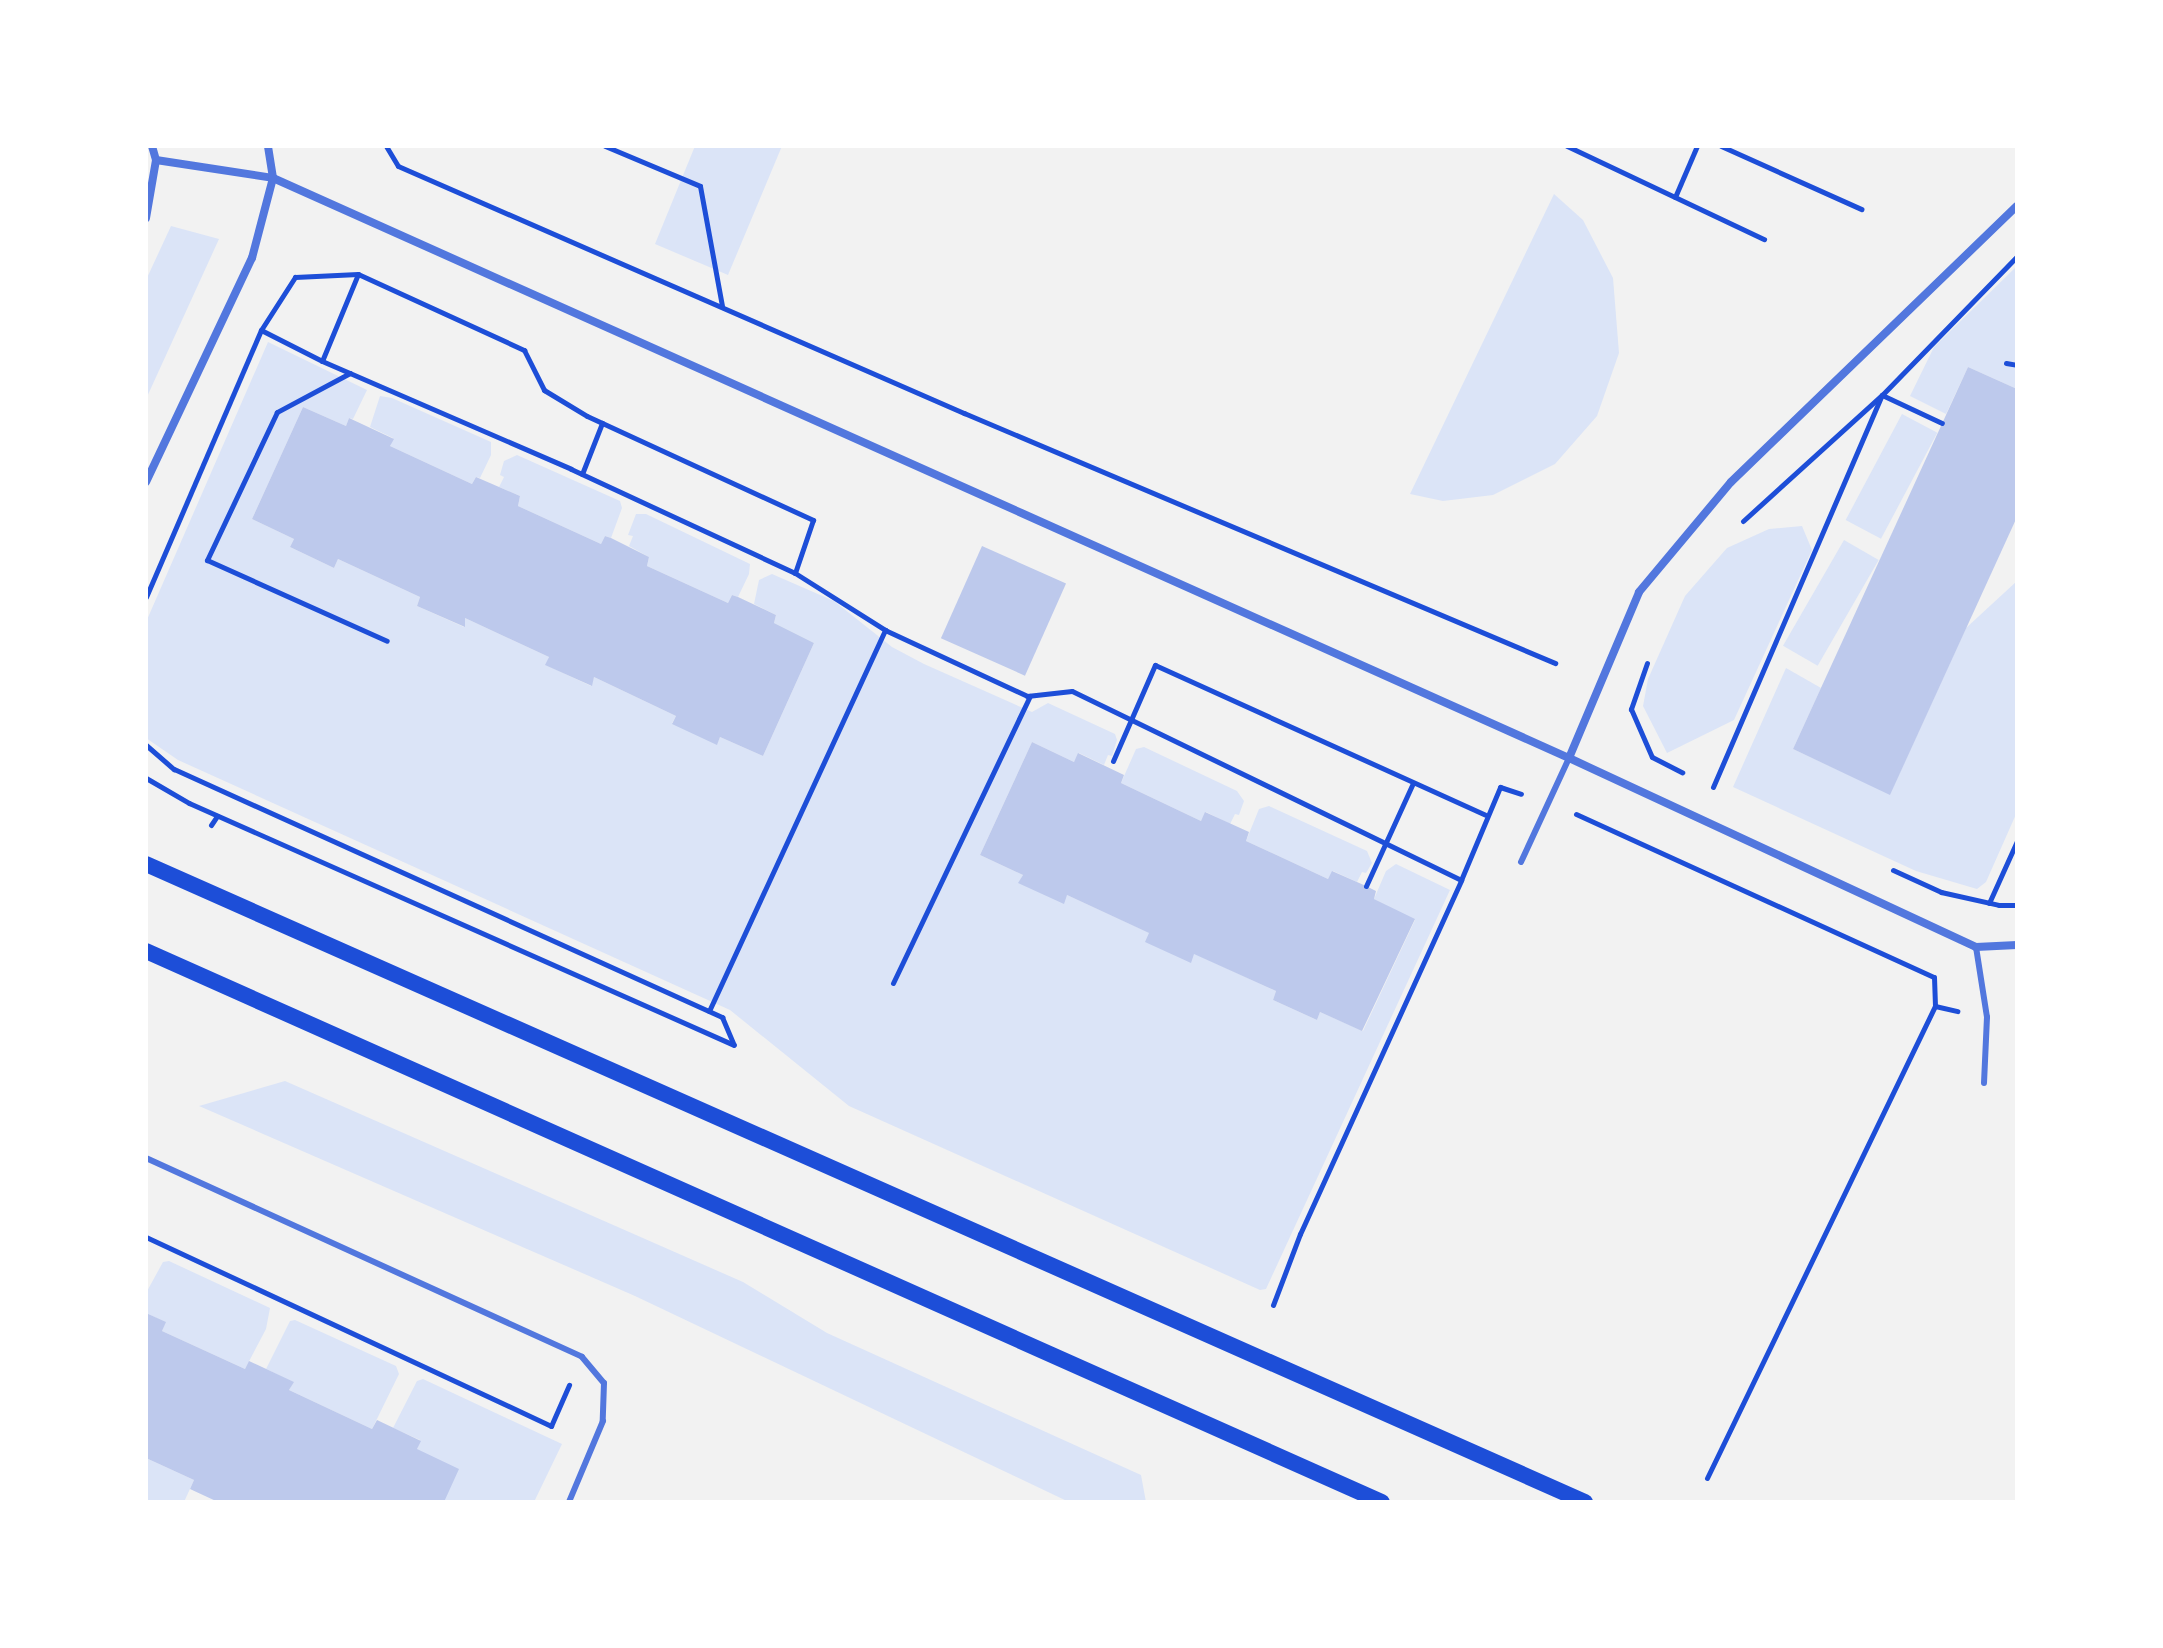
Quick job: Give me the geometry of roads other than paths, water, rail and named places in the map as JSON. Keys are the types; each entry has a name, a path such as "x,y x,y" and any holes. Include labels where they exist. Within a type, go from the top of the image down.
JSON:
{"main road":[{"path":"146,864 1585,1502"},
{"path":"146,951 1382,1502"}],"street":[{"path":"146,218 156,160 152,146"},
{"path":"146,482 252,258 273,178 268,146"},
{"path":"156,160 273,178 1569,758 1976,947 2017,945"},
{"path":"1569,758 1639,592 1731,482 2017,206"}],"lane":[{"path":"1521,862 1569,758"},
{"path":"1976,947 1987,1017 1984,1083"},
{"path":"146,1158 582,1357 604,1383 603,1421 569,1502"}]}
